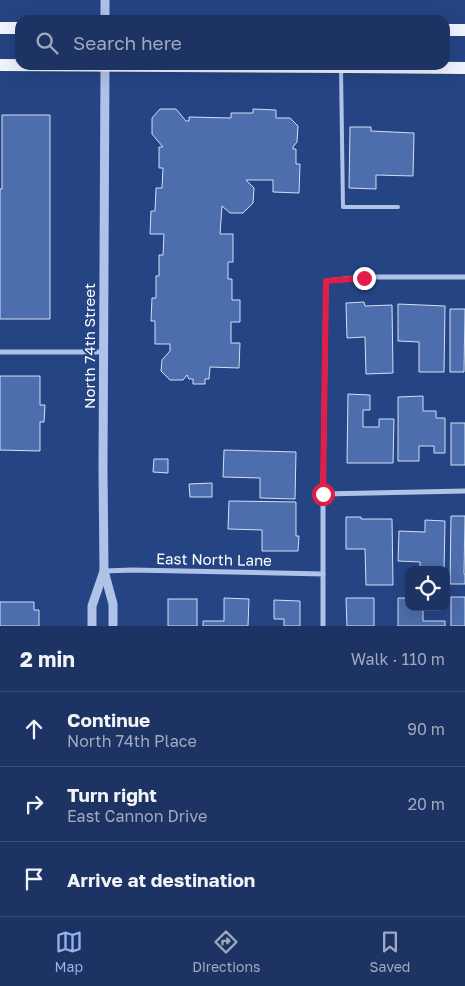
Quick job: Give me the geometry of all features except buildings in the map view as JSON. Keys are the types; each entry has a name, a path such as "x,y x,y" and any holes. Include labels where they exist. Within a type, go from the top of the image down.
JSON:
{"main road":[{"path":"0,28 15,28"},
{"path":"450,30 465,30"},
{"path":"0,65 15,65"},
{"path":"450,68 465,68"}],"street":[{"path":"105,0 105,15"},
{"name":"North 74th Street","path":"105,70 104,571 113,604 113,626"},
{"path":"323,626 326,281 364,278 465,278"},
{"path":"0,352 104,352"},
{"path":"323,494 465,492"},
{"path":"92,626 92,606 104,571"},
{"name":"East North Lane","path":"104,571 323,574"}],"lane":[{"path":"346,70 343,207 398,207"}],"route":[{"path":"323,494 326,281 364,278"}]}
